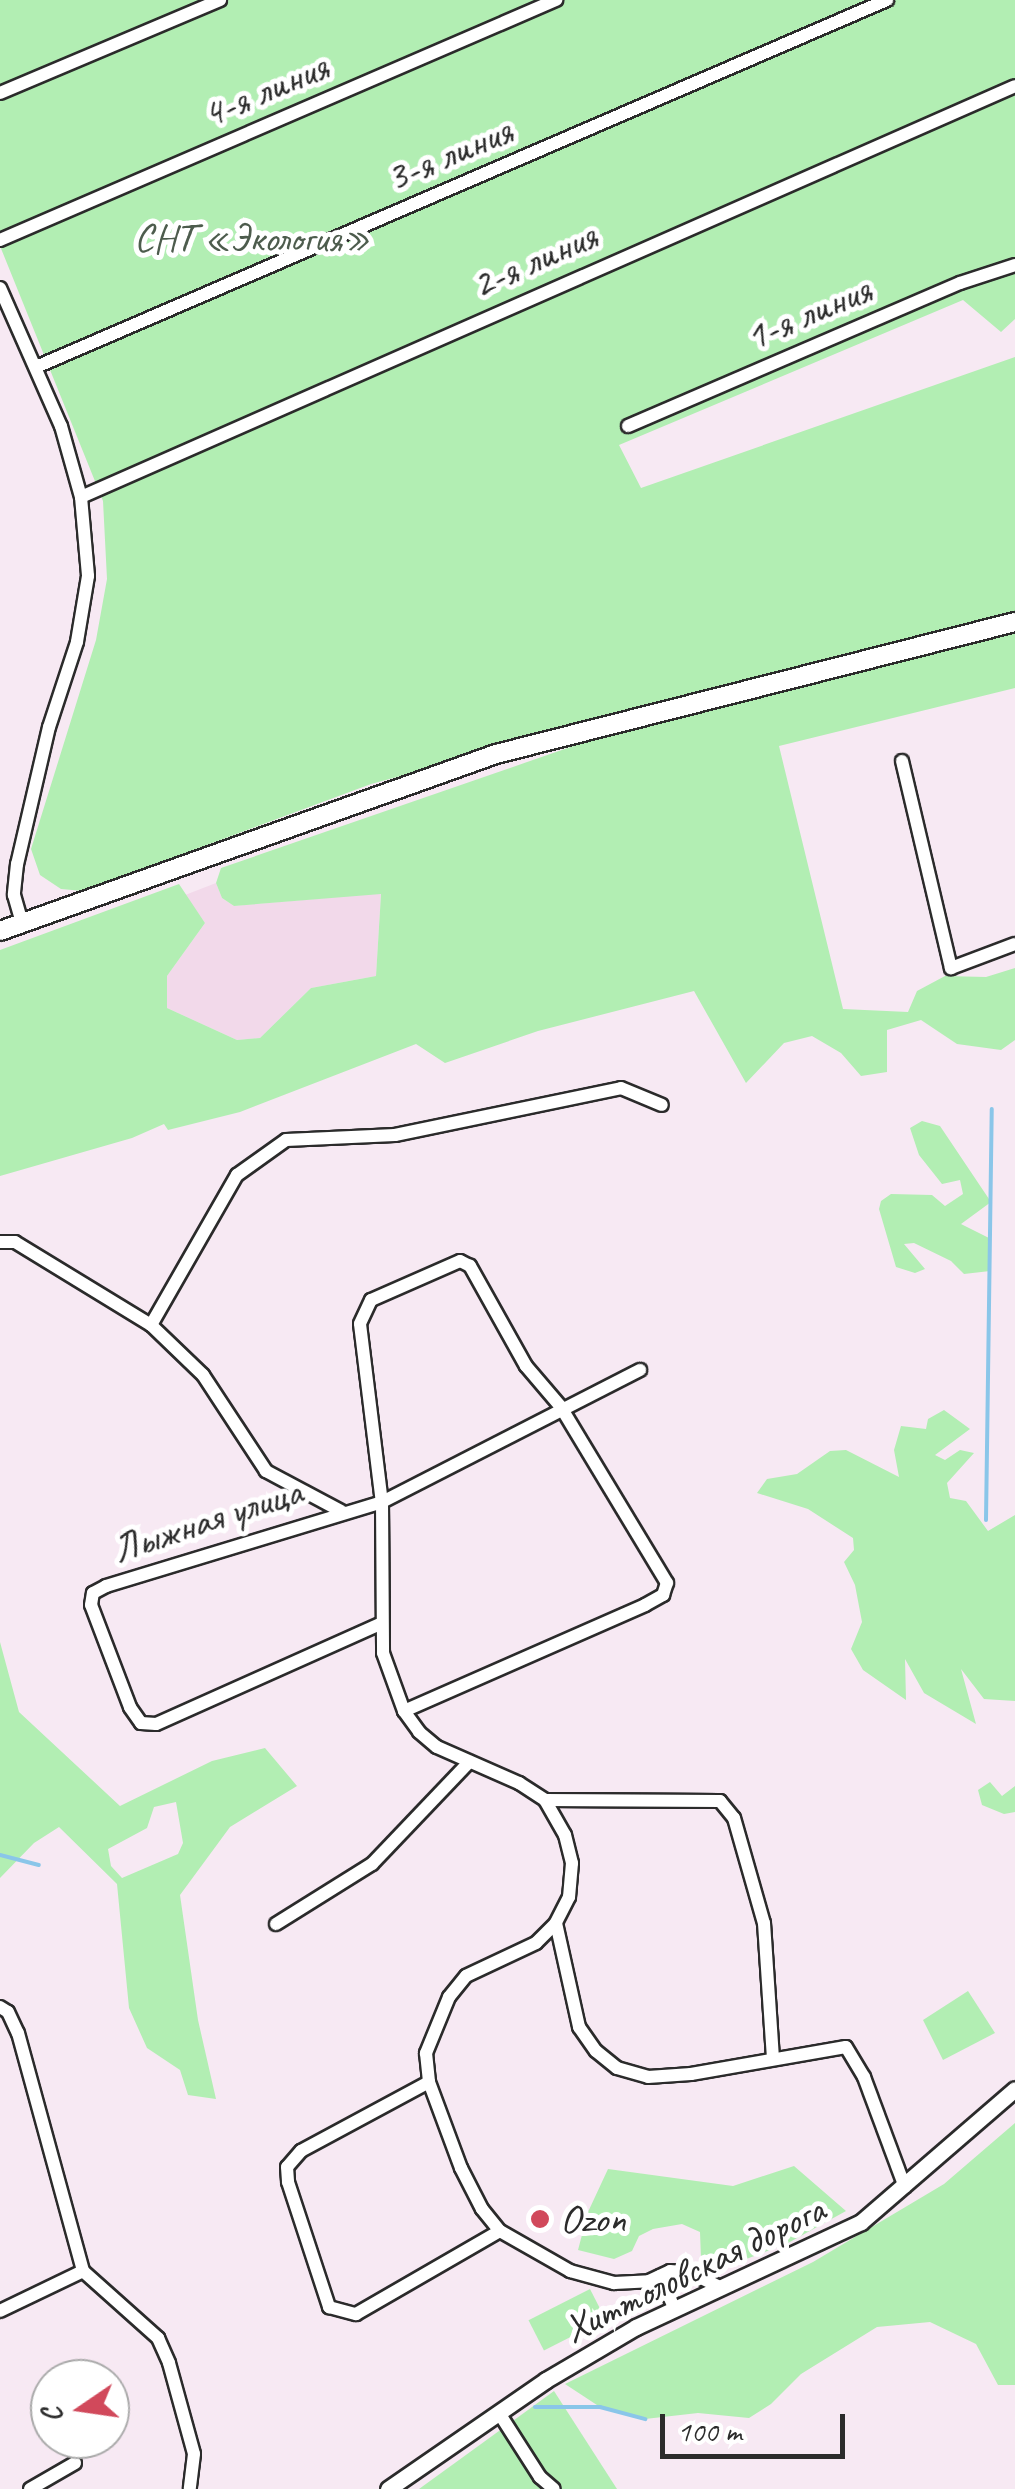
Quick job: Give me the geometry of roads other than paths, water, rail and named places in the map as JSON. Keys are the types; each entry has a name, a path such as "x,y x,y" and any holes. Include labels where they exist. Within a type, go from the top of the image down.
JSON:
{"main road":[{"path":"0,931 496,754 1015,622"}],"street":[{"path":"0,93 220,0"},
{"name":"4-я линия","path":"0,240 556,0"},
{"name":"3-я линия","path":"36,367 887,0"},
{"name":"2-я линия","path":"82,497 1015,86"},
{"name":"1-я линия","path":"628,426 960,282 1015,265"},
{"path":"0,288 61,426 82,497 88,576 77,642 49,726 17,864 14,894 22,922"},
{"path":"902,761 951,968 1015,944"},
{"path":"152,1325 237,1174 286,1140 395,1135 622,1088 662,1105"},
{"path":"0,1242 14,1242 152,1325 203,1375 266,1471 341,1511"},
{"path":"404,1711 663,1595 667,1583 561,1407 505,1336 470,1266 460,1260 371,1300 360,1324 382,1502 382,1654 404,1711 437,1747 519,1783 544,1800 565,1834 572,1863 569,1897 556,1922 536,1943 466,1976 449,1997 426,2053 429,2082 461,2168 482,2209 500,2230 570,2271 628,2284 670,2271 691,2273 722,2288"},
{"name":"Лыжная улица","path":"380,1624 156,1724 141,1722 130,1707 91,1606 93,1593 341,1511 382,1502 561,1407 640,1370"},
{"path":"276,1924 372,1864 469,1762"},
{"path":"544,1800 720,1802 734,1818 764,1923 772,2058"},
{"path":"556,1922 579,2026 596,2051 617,2068 648,2077 837,2047 853,2052 905,2187"},
{"path":"0,2006 8,2012 18,2033 83,2271 158,2338 170,2364 194,2454 190,2489"},
{"path":"429,2082 301,2151 288,2167 288,2182 329,2307 342,2314 356,2314 500,2230"},
{"name":"Хиттоловская дорога","path":"388,2489 591,2353 861,2222 1015,2089"},
{"path":"0,2310 83,2271"},
{"path":"660,2276 675,2309"},
{"path":"499,2413 541,2483 554,2489"},
{"path":"30,2489 75,2462"}],"waterway":[{"path":"986,1520 992,1109"},
{"path":"0,1855 39,1865"},
{"path":"535,2407 600,2407 645,2419"}],"place":[{"name":"Ozon","path":"540,2219"}],"park label":[{"name":"СНТ «Экология»","path":"252,238"}]}
